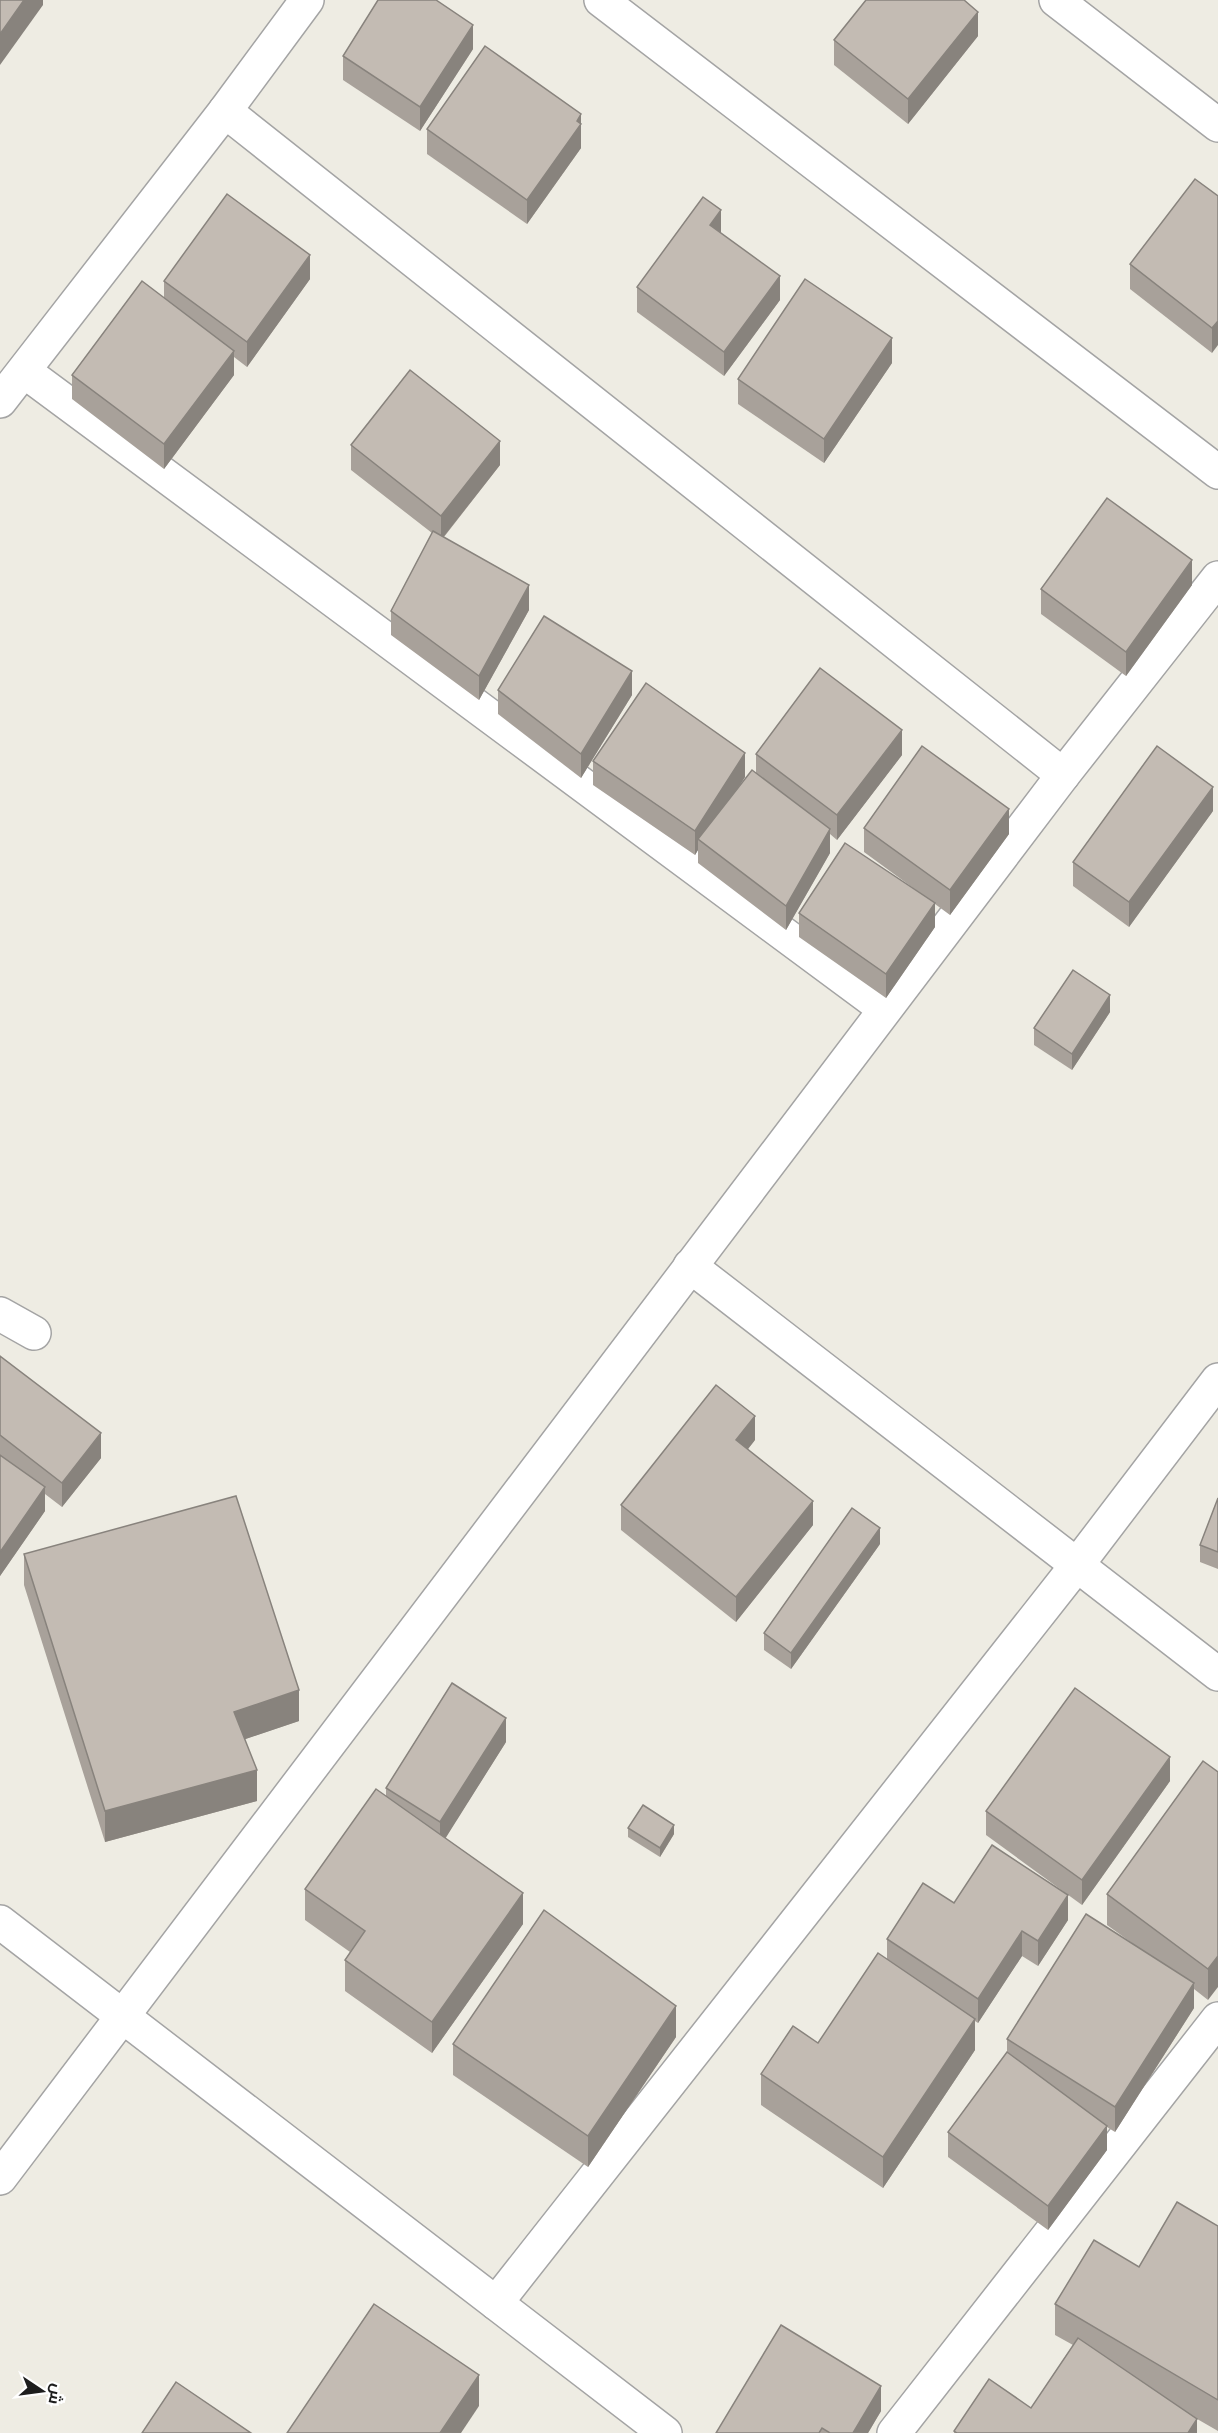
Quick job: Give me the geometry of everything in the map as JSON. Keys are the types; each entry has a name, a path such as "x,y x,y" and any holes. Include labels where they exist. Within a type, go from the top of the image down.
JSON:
{"street":[{"path":"0,401 225,111 307,0"},
{"path":"601,0 1218,472"},
{"path":"1056,0 1218,125"},
{"path":"225,111 1063,775"},
{"path":"24,371 885,1009"},
{"path":"0,2178 1063,775 1218,578"},
{"path":"690,1266 1218,1674"},
{"path":"0,1314 34,1333"},
{"path":"496,2303 1077,1565 1218,1380"},
{"path":"0,1922 665,2433"},
{"path":"894,2433 1218,2019"}],"building":[{"path":"0,0 24,0 0,34"},
{"path":"378,0 436,0 473,25 420,107 343,56"},
{"path":"866,0 964,0 978,12 908,99 834,40"},
{"path":"485,46 581,114 577,121 581,124 527,200 427,129"},
{"path":"1195,179 1218,196 1218,321 1212,328 1130,264"},
{"path":"227,194 310,255 247,342 164,281"},
{"path":"703,197 721,210 710,225 780,276 724,352 637,287"},
{"path":"805,279 892,338 824,439 738,379"},
{"path":"142,281 234,351 164,444 72,375"},
{"path":"410,370 500,441 441,516 351,445"},
{"path":"1107,498 1192,560 1126,652 1041,589"},
{"path":"433,531 529,585 479,676 391,611"},
{"path":"544,616 632,671 581,754 498,690"},
{"path":"820,668 902,730 837,815 756,754"},
{"path":"646,683 745,753 695,831 593,761"},
{"path":"922,746 1009,809 950,890 864,828"},
{"path":"1157,746 1213,787 1129,902 1073,862"},
{"path":"752,770 830,829 786,906 698,839"},
{"path":"845,843 935,903 886,974 799,913"},
{"path":"1073,970 1110,995 1072,1054 1034,1028"},
{"path":"0,1356 101,1433 62,1483 0,1435"},
{"path":"716,1385 755,1416 736,1440 813,1501 736,1597 621,1505"},
{"path":"0,1455 45,1487 0,1552"},
{"path":"236,1496 299,1690 234,1712 257,1770 105,1811 24,1554"},
{"path":"1218,1498 1218,1552 1200,1545"},
{"path":"852,1508 880,1528 791,1653 764,1633"},
{"path":"452,1683 506,1718 440,1822 386,1788"},
{"path":"1075,1688 1170,1757 1082,1880 986,1811"},
{"path":"1203,1761 1218,1772 1218,1956 1208,1969 1107,1894"},
{"path":"376,1789 523,1893 432,2022 345,1960 365,1931 305,1889"},
{"path":"643,1805 674,1825 660,1848 628,1828"},
{"path":"992,1845 1068,1895 1038,1941 1022,1931 978,1999 887,1939 923,1883 954,1903"},
{"path":"544,1910 676,2006 588,2136 453,2044"},
{"path":"1086,1914 1194,1983 1115,2107 1007,2039"},
{"path":"878,1953 975,2019 883,2157 761,2074 793,2026 818,2043"},
{"path":"1007,2052 1107,2126 1048,2206 948,2132"},
{"path":"1177,2202 1218,2226 1218,2400 1055,2304 1094,2240 1139,2267"},
{"path":"374,2304 479,2375 440,2433 287,2433"},
{"path":"781,2325 881,2386 853,2433 830,2433 822,2428 819,2433 716,2433"},
{"path":"1078,2338 1197,2419 1188,2433 957,2433 954,2431 989,2379 1031,2408"},
{"path":"176,2382 251,2433 142,2433"}]}
